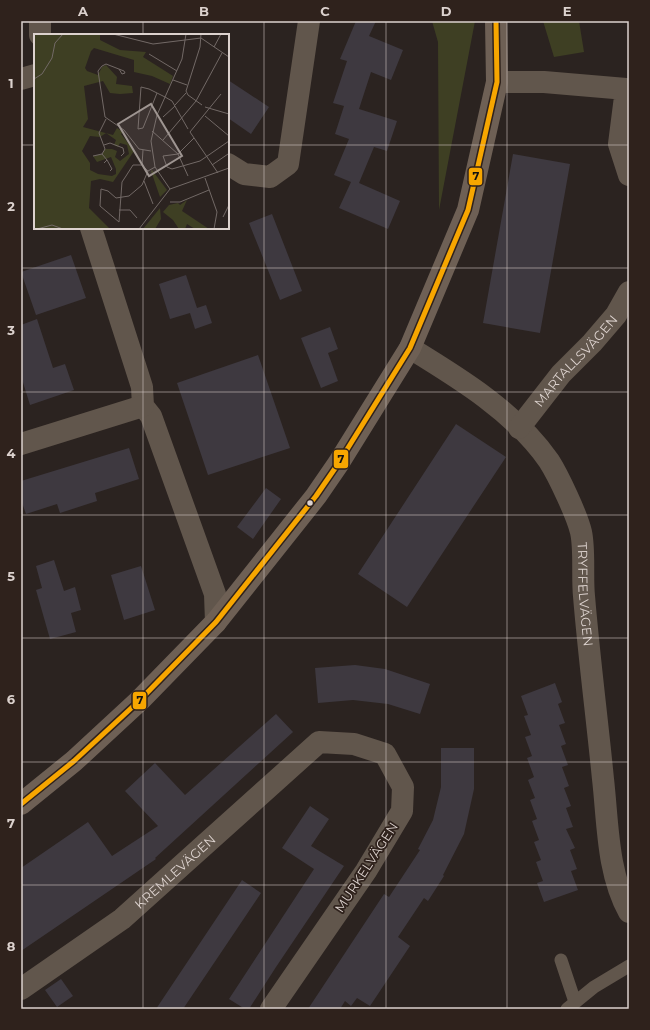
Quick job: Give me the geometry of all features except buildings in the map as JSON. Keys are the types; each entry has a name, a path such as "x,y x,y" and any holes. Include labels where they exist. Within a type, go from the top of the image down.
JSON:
{"street":[{"path":"40,21 40,34"},
{"path":"229,165 244,174 270,177 288,164 309,21"},
{"path":"21,804 74,761 140,700 216,622 316,496 338,464 410,348 468,210 497,82 496,21"},
{"path":"21,79 34,75"},
{"path":"497,82 544,82 627,88 618,144 629,175"},
{"path":"91,229 142,387 143,406 151,416 215,594 216,622"},
{"name":"MARTALLSVÄGEN","path":"519,428 561,374 592,343 616,315 629,292"},
{"name":"TRYFFELVÄGEN","path":"410,348 441,367 504,412 519,428 550,462 581,532 584,594 607,833 620,891 629,912"},
{"path":"21,444 143,406"},
{"name":"KREMLEVÄGEN","path":"21,989 122,919 319,742"},
{"name":"MURKELVÄGEN","path":"271,1009 366,871 402,811 402,787 386,754 354,744 319,742"}],"lane":[{"path":"561,960 571,1006 594,987 629,966"}],"green space":[{"path":"432,21 475,21 439,210 438,42"},
{"path":"543,21 579,21 584,52 554,57"}],"transit line":[{"name":"7","path":"21,804 74,761 140,700 216,622 316,496 338,464 410,348 468,210 497,82 496,21"}]}
